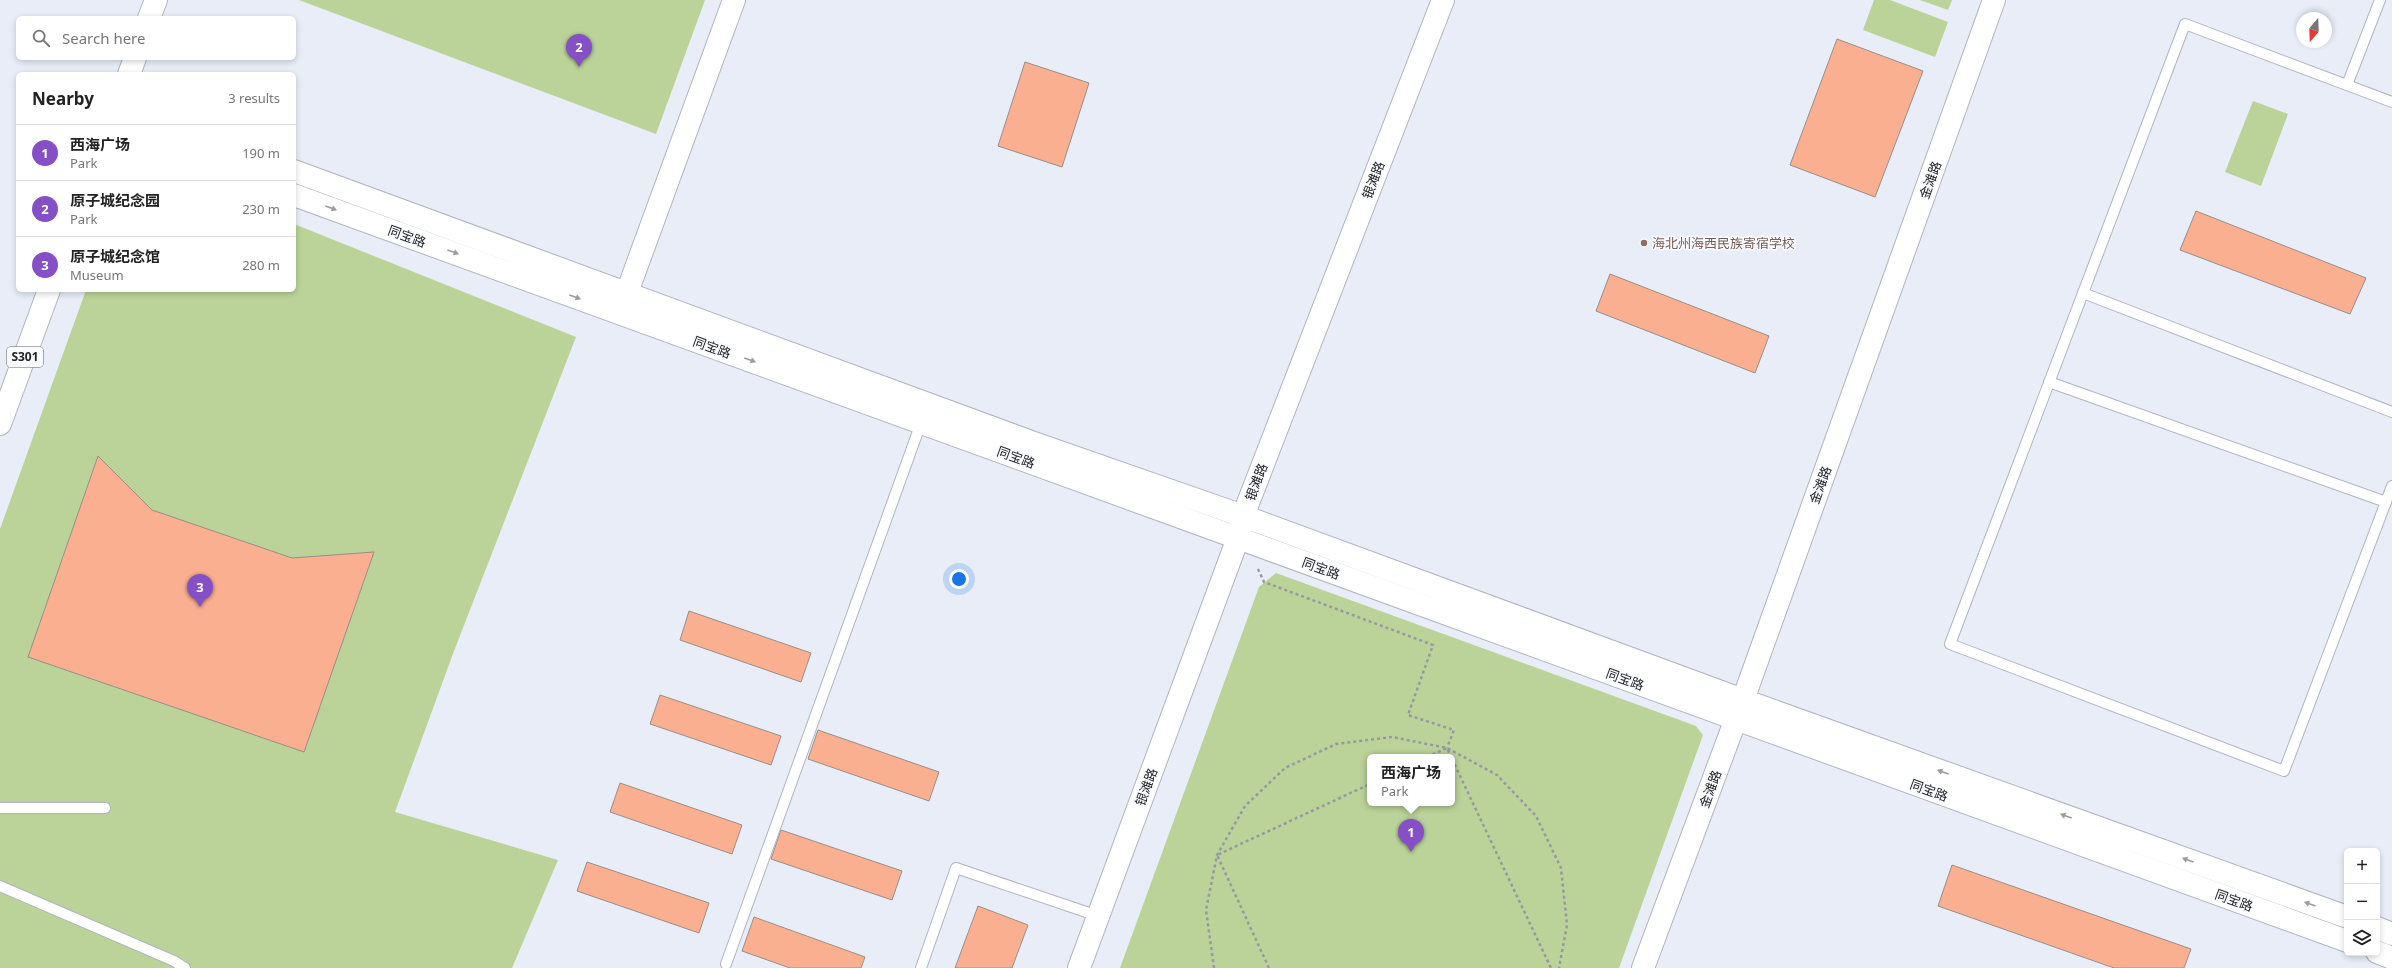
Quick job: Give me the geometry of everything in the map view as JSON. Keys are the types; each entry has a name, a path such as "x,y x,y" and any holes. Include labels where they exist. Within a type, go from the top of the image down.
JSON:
{"main road":[{"path":"151,16 156,0"},
{"path":"623,303 734,0"},
{"name":"银滩路","path":"1078,968 1238,538 1243,516 1443,0"},
{"name":"金滩路","path":"1643,968 1740,710 1994,0"},
{"path":"130,72 134,60"},
{"name":"同宝路","path":"296,172 921,423 1238,538 2344,917"},
{"name":"同宝路","path":"296,196 623,303 1027,440 1243,516 1740,710 2344,940"},
{"name":"S301","path":"0,424 48,292"},
{"path":"2380,929 2392,934"},
{"path":"2380,953 2392,958"}],"lane":[{"path":"2347,86 2380,0"},
{"path":"2392,102 2185,24 1950,644 2284,771 2392,486"},
{"path":"2083,293 2392,412"},
{"path":"2050,382 2386,502"},
{"path":"726,964 921,423"},
{"path":"0,808 105,808"},
{"path":"921,968 956,868 1098,916"},
{"path":"0,886 174,961 185,968"}],"path":[{"path":"1258,569 1264,582 1433,645 1408,715 1454,730 1447,748 1434,754"},
{"path":"1214,968 1206,910 1217,855 1244,806 1286,768 1336,744 1392,737 1447,748 1497,775 1536,816 1561,868 1567,925 1559,968"},
{"path":"1447,748 1450,754"},
{"path":"1455,764 1550,968"},
{"path":"1217,855 1367,785"},
{"path":"1217,855 1269,968"}],"green space":[{"path":"299,0 705,0 656,134"},
{"path":"1874,0 1890,0 1948,22 1935,57 1863,30"},
{"path":"1920,0 1952,0 1948,10"},
{"path":"2253,101 2288,114 2261,186 2225,172"},
{"path":"296,225 576,337 454,651 395,812 558,860 512,968 0,968 0,529 85,292 296,292"},
{"path":"1276,573 1696,726 1703,735 1619,968 1120,968 1259,587"}],"building":[{"path":"1837,39 1923,71 1875,197 1790,165"},
{"path":"1025,62 1089,83 1062,167 998,146"},
{"path":"2196,211 2366,278 2350,314 2180,250"},
{"path":"1610,274 1769,336 1755,373 1596,311"},
{"path":"98,456 152,510 292,558 374,552 304,752 28,657"},
{"path":"689,611 811,653 801,682 680,640"},
{"path":"660,695 781,736 771,765 650,724"},
{"path":"818,730 939,772 929,801 808,759"},
{"path":"620,783 742,825 732,854 610,812"},
{"path":"781,830 902,871 892,900 771,859"},
{"path":"587,862 709,903 699,933 577,891"},
{"path":"1952,865 2191,949 2184,968 2114,968 1938,906"},
{"path":"978,906 1028,925 1012,968 955,968"},
{"path":"754,917 865,957 861,968 790,968 742,951"}],"place":[{"name":"原子城纪念园","path":"579,67"},
{"name":"海北州海西民族寄宿学校","path":"1644,243"},
{"name":"原子城纪念馆","path":"200,607"},
{"name":"西海广场","path":"1411,852"}]}
